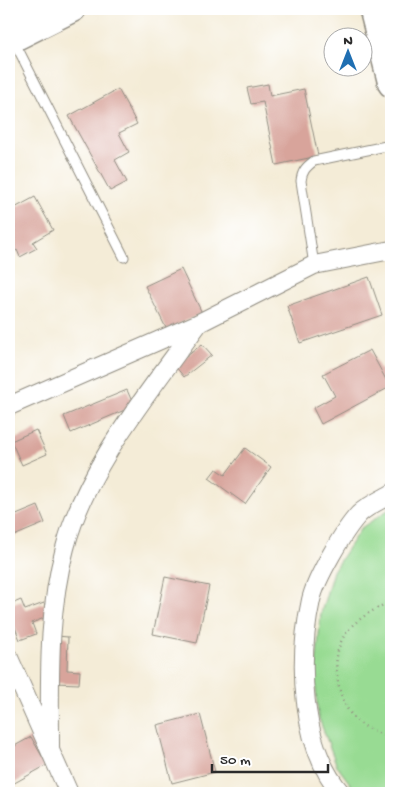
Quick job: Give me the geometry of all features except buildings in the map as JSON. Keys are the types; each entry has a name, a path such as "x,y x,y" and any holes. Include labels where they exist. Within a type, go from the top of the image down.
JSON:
{"main road":[{"path":"10,34 33,9"},
{"path":"10,34 73,9"},
{"path":"372,9 391,84"}],"street":[{"path":"9,406 199,323 314,265 391,250"},
{"path":"50,749 50,645 55,596 65,547 84,497 114,443 199,323"},
{"path":"341,793 334,786 315,745 305,699 304,648 311,598 333,552 360,513 391,494"},
{"path":"9,658 69,793"}],"lane":[{"path":"10,34 124,257"},
{"path":"314,265 302,181 302,173 306,166 314,161 391,144"}],"path":[{"path":"391,601 369,612 355,623 340,639 336,655 340,692 348,711 358,722 386,736 391,743"}],"green space":[{"path":"391,508 391,793 357,793 337,766 318,716 315,677 321,613 333,571 361,528"}]}
